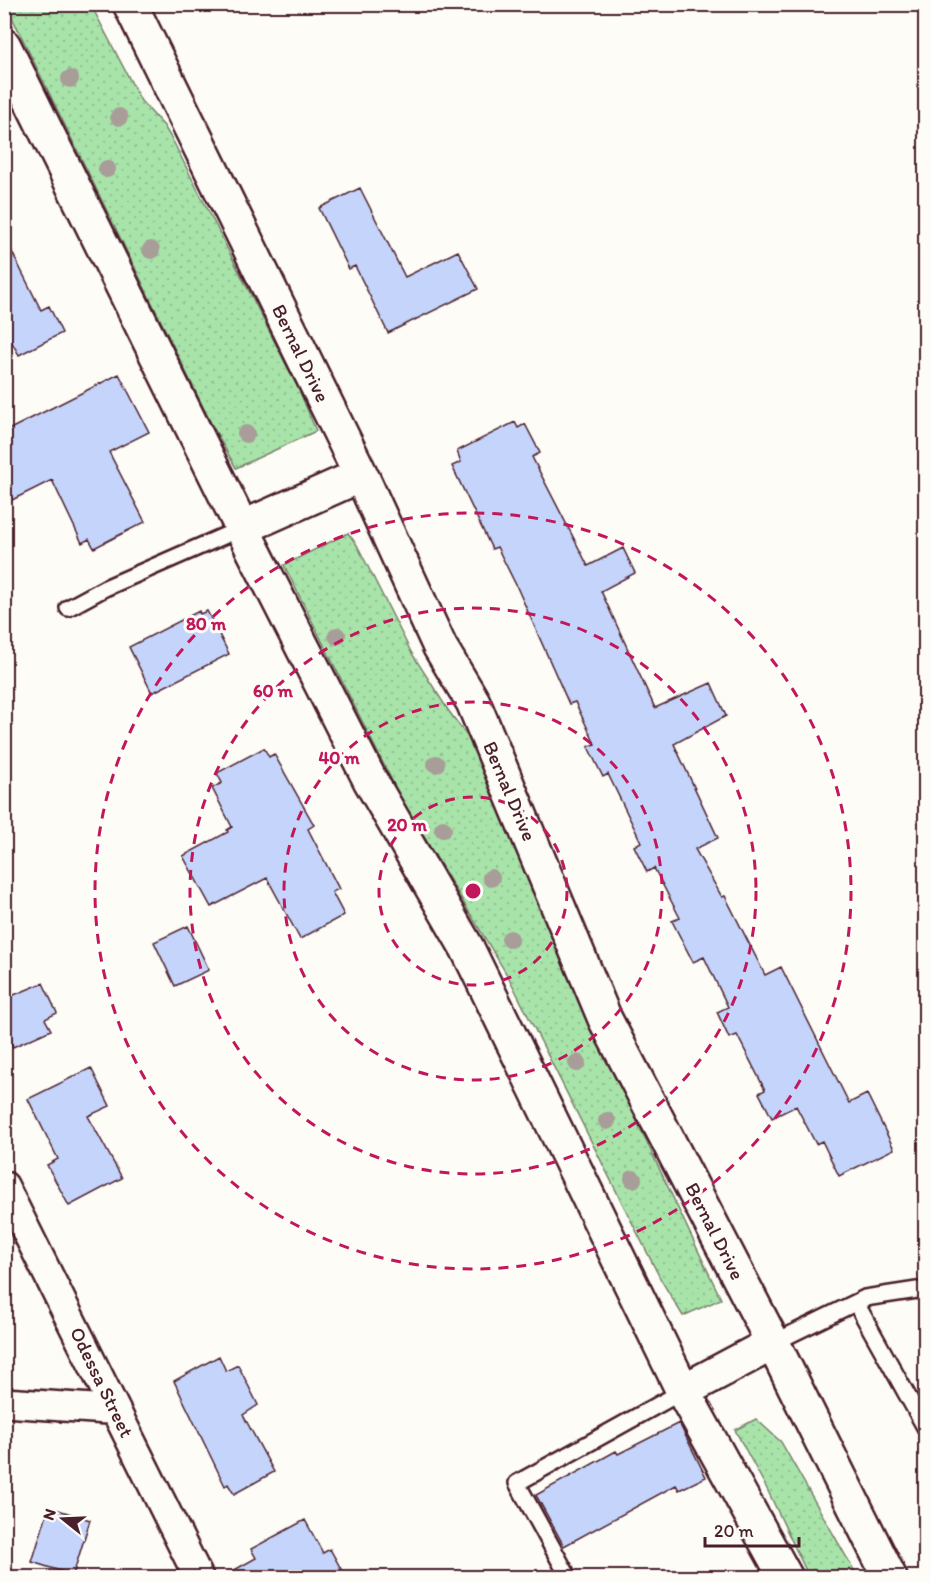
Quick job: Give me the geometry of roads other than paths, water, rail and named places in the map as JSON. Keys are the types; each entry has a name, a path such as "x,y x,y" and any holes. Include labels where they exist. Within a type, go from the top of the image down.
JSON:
{"street":[{"name":"Bernal Drive","path":"130,4 361,475 440,647 473,702 605,1018 773,1343 890,1578"},
{"path":"4,46 242,528 370,780 466,948 683,1391 786,1578"},
{"path":"242,528 361,475"},
{"name":"Odessa Street","path":"4,1186 199,1578"},
{"path":"683,1391 773,1343"},
{"path":"4,1401 115,1410"}],"lane":[{"path":"68,608 105,588 242,528"},
{"path":"773,1343 865,1298 917,1290 926,1293"},
{"path":"856,1303 926,1429"},
{"path":"569,1578 517,1484 683,1391"}]}
